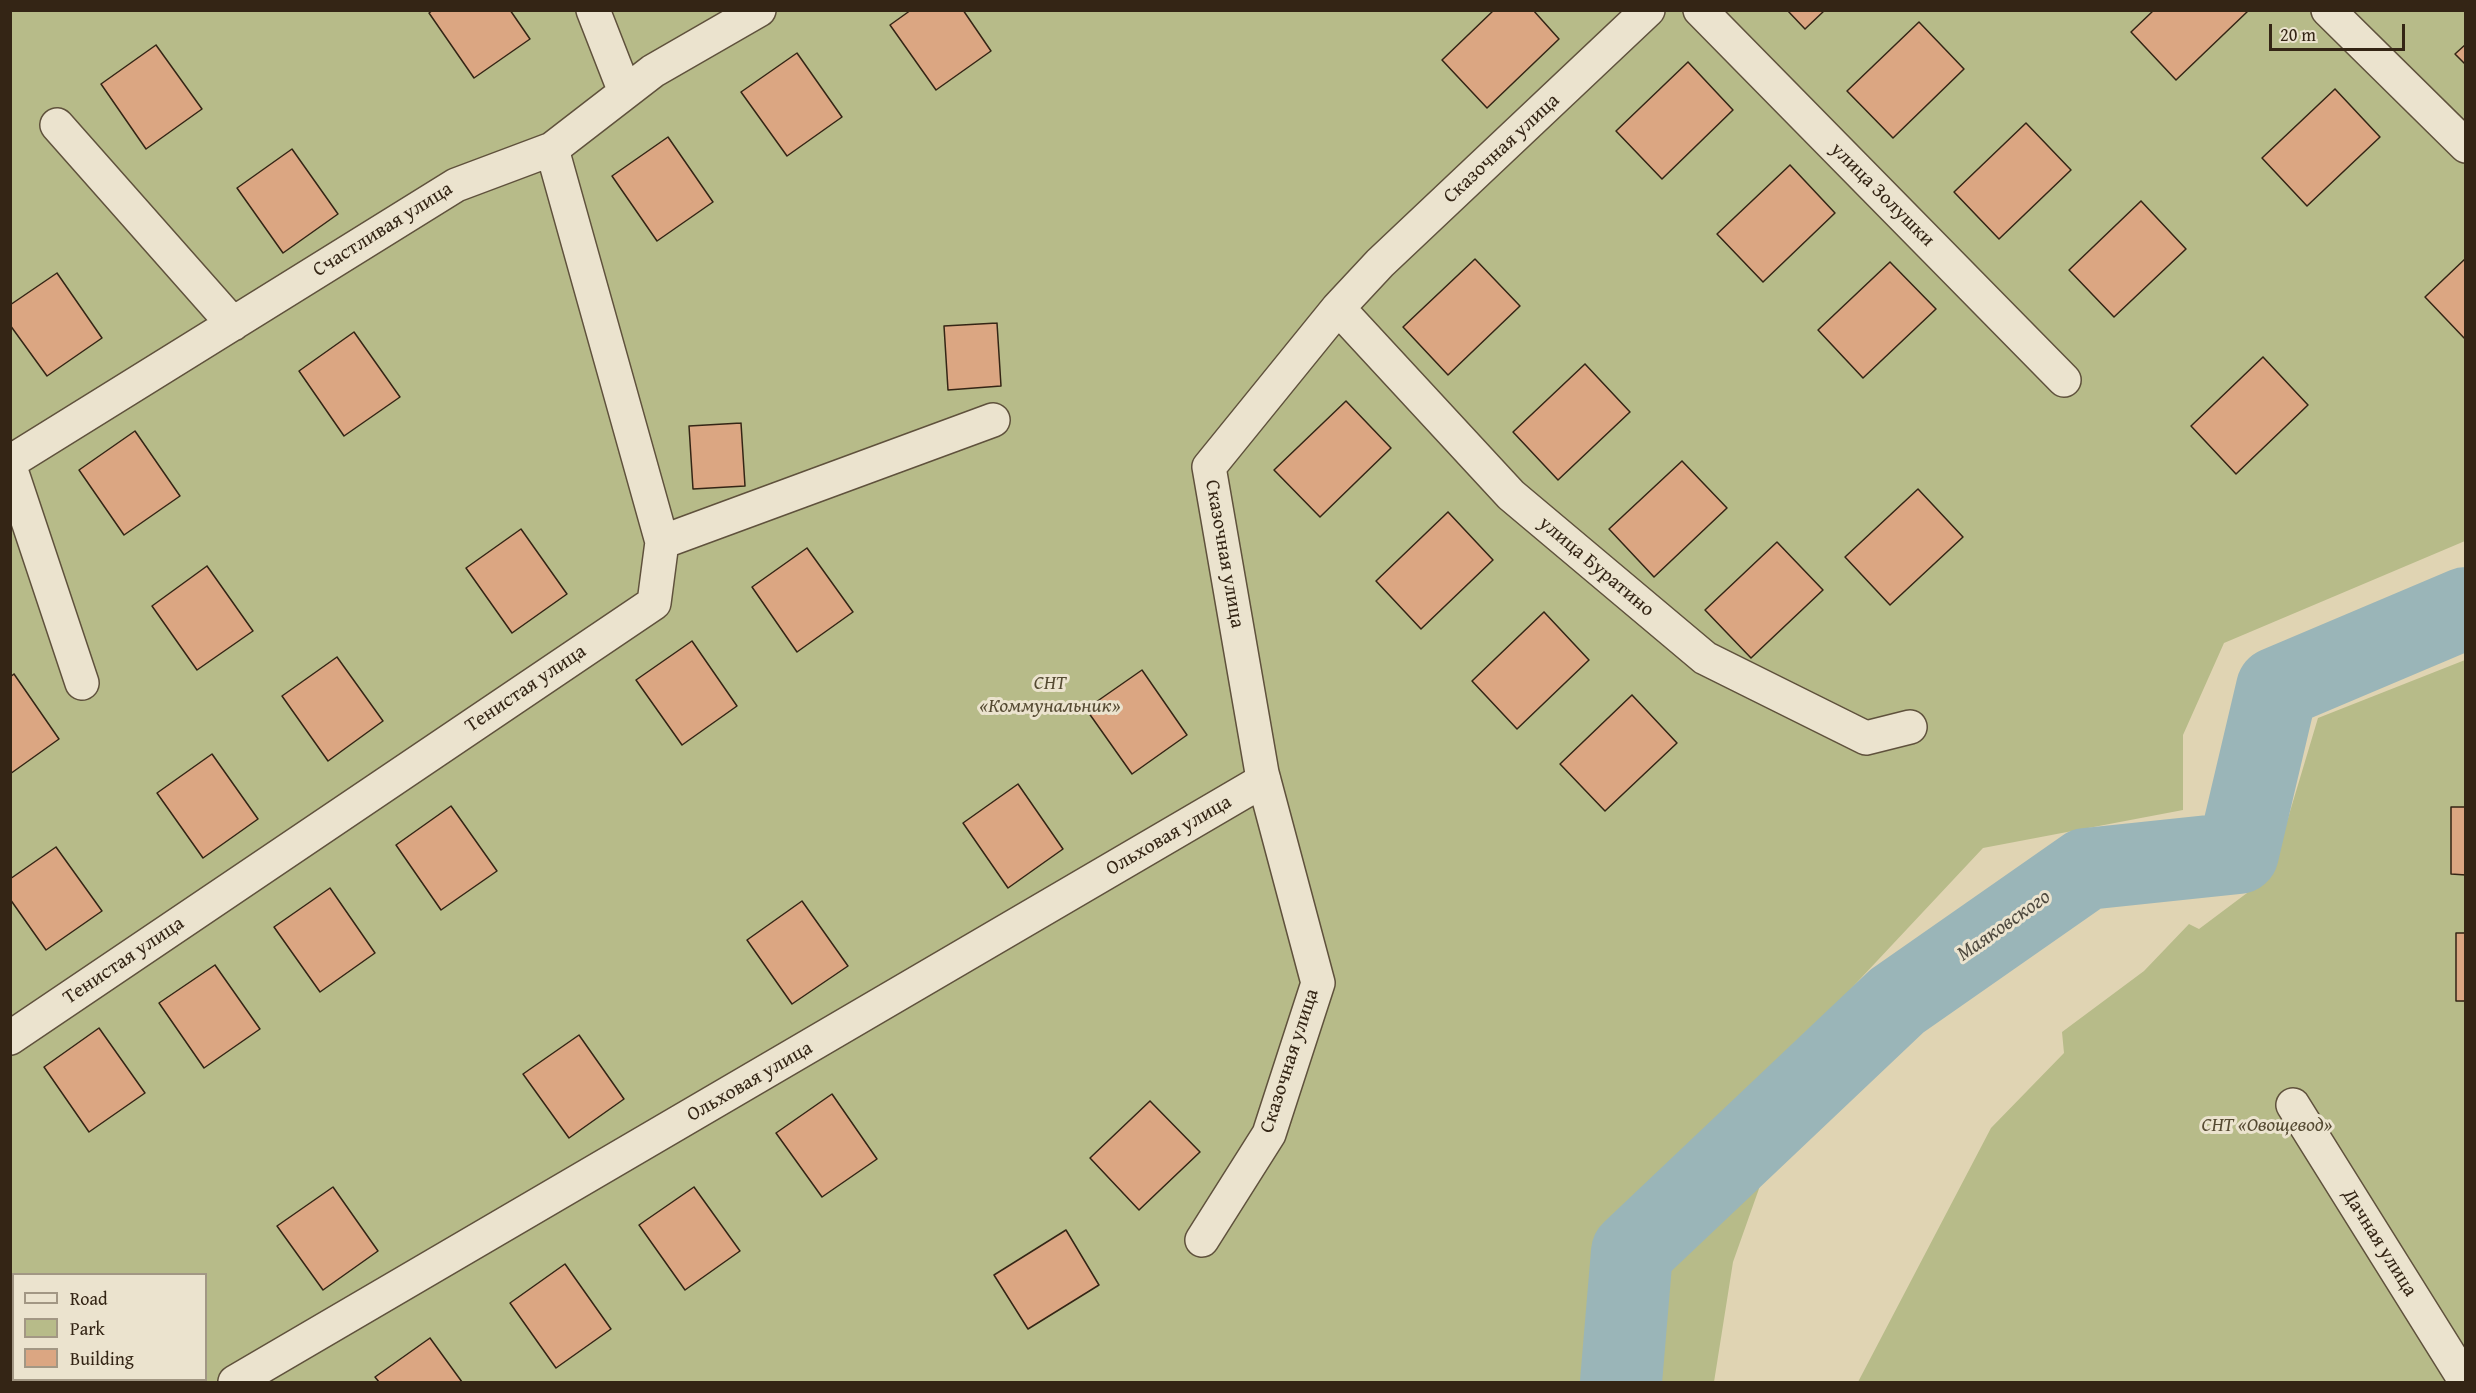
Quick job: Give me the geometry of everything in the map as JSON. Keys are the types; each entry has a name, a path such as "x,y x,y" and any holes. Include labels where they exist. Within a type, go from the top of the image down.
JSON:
{"street":[{"path":"593,10 625,92"},
{"name":"Счастливая улица","path":"10,462 456,185 552,149 653,70 759,10"},
{"name":"Сказочная улица","path":"1202,1240 1269,1134 1318,983 1264,780 1209,467 1338,308 1388,255 1648,10"},
{"name":"улица Золушки","path":"1700,10 2064,380"},
{"path":"2328,10 2466,146"},
{"path":"57,125 232,324"},
{"name":"Тенистая улица","path":"10,1038 654,603 662,542 552,149"},
{"name":"улица Буратино","path":"1338,308 1511,495 1705,658 1866,738 1910,728"},
{"path":"662,542 993,420"},
{"path":"10,467 82,683"},
{"name":"Ольховая улица","path":"235,1383 1264,780"},
{"name":"Дачная улица","path":"2293,1105 2466,1382"}],"green space":[{"name":"СНТ «Коммунальник»","path":"10,11 2465,11 2465,541 2224,643 2183,735 2183,810 1983,848 1817,1025 1733,1262 1714,1382 11,1382"},
{"name":"СНТ «Овощевод»","path":"2465,660 2465,1382 1858,1382 1991,1128 2064,1053 2062,1032 2144,971 2189,924 2199,929 2271,875 2318,718"}],"building":[{"path":"433,10 510,10 530,39 474,78 429,13"},
{"path":"911,10 963,10 991,51 936,90 890,25"},
{"path":"1494,10 1533,10 1559,39 1487,108 1442,60"},
{"path":"1787,10 1825,10 1805,29"},
{"path":"2154,10 2248,11 2176,80 2131,32"},
{"path":"1919,22 1964,69 1893,138 1847,91"},
{"path":"2466,44 2466,65 2455,54"},
{"path":"156,45 202,109 146,149 101,84"},
{"path":"797,53 842,117 787,156 741,92"},
{"path":"1688,62 1733,110 1662,179 1616,131"},
{"path":"2335,89 2380,137 2307,206 2262,158"},
{"path":"2026,123 2071,170 1999,239 1954,192"},
{"path":"668,137 713,202 657,241 612,176"},
{"path":"292,149 338,214 283,253 237,188"},
{"path":"1790,165 1835,213 1763,282 1717,234"},
{"path":"2141,201 2186,249 2114,317 2069,270"},
{"path":"2466,258 2466,340 2425,297"},
{"path":"1475,259 1520,306 1448,375 1403,327"},
{"path":"1890,262 1936,309 1863,378 1818,330"},
{"path":"57,273 102,338 47,376 10,325 10,305"},
{"path":"997,323 1001,386 948,390 944,326"},
{"path":"354,332 400,397 344,436 299,371"},
{"path":"2263,357 2308,405 2236,474 2191,426"},
{"path":"1585,364 1630,412 1558,480 1513,432"},
{"path":"1346,401 1391,448 1320,517 1274,470"},
{"path":"741,423 745,486 693,489 689,426"},
{"path":"135,431 180,496 124,535 79,470"},
{"path":"1682,461 1727,508 1654,577 1609,529"},
{"path":"1918,489 1963,537 1890,605 1845,557"},
{"path":"1448,512 1493,560 1421,629 1376,581"},
{"path":"521,529 567,594 512,633 466,568"},
{"path":"1777,542 1823,590 1751,658 1705,610"},
{"path":"807,548 853,612 797,652 752,587"},
{"path":"207,566 253,631 197,670 152,606"},
{"path":"1544,612 1589,660 1517,729 1472,681"},
{"path":"692,641 737,706 682,745 636,680"},
{"path":"337,657 383,721 328,761 282,696"},
{"path":"1142,670 1187,735 1132,774 1086,709"},
{"path":"14,674 59,739 10,774 10,677"},
{"path":"1632,695 1677,743 1605,811 1560,764"},
{"path":"212,754 258,819 203,858 157,793"},
{"path":"1018,784 1063,849 1008,888 963,823"},
{"path":"451,806 497,871 441,910 396,845"},
{"path":"2451,807 2466,807 2466,875 2451,874"},
{"path":"56,847 102,911 46,950 10,899 10,879"},
{"path":"330,888 375,953 320,992 274,927"},
{"path":"802,901 848,966 792,1004 747,940"},
{"path":"2456,933 2466,933 2466,1001 2456,1001"},
{"path":"215,965 260,1029 204,1068 159,1003"},
{"path":"99,1028 145,1093 89,1132 44,1067"},
{"path":"579,1035 624,1099 569,1138 523,1074"},
{"path":"832,1094 877,1159 822,1197 776,1133"},
{"path":"1150,1101 1200,1152 1139,1210 1090,1158"},
{"path":"333,1187 378,1251 323,1290 277,1226"},
{"path":"694,1187 740,1251 685,1290 639,1225"},
{"path":"1066,1230 1099,1285 1028,1329 994,1275"},
{"path":"565,1264 611,1329 556,1368 510,1303"},
{"path":"430,1338 462,1382 379,1382 375,1377"},
{"path":"68,1381 150,1381 148,1382"}],"waterway":[{"name":"Маяковского","path":"1621,1382 1632,1252 1897,1001 2086,869 2238,853 2277,688 2466,608"}]}
